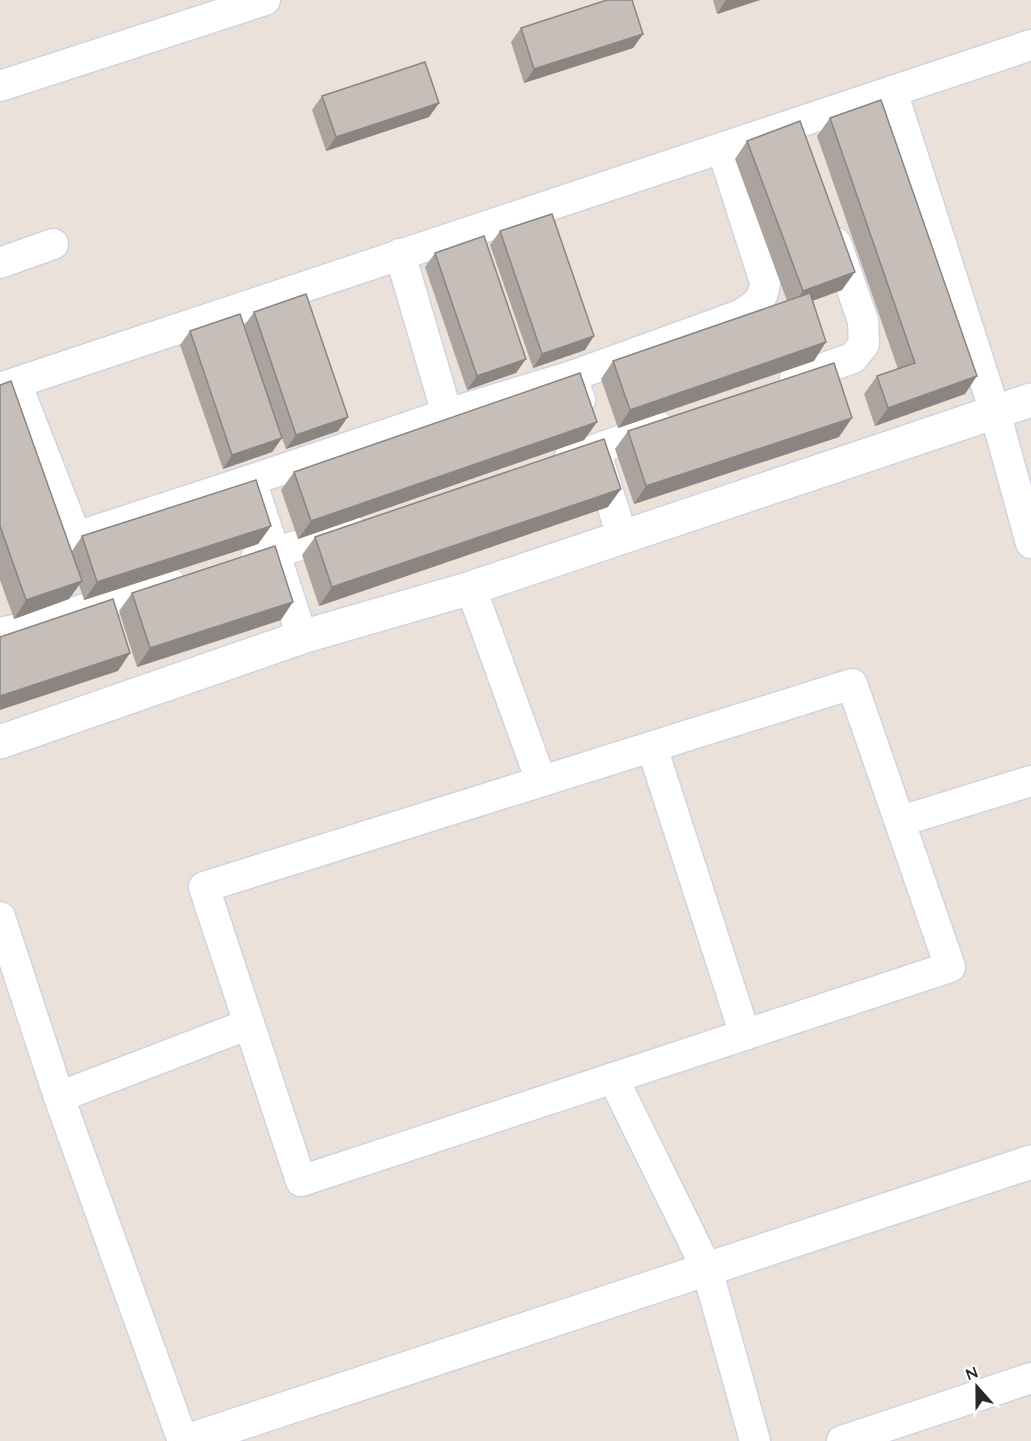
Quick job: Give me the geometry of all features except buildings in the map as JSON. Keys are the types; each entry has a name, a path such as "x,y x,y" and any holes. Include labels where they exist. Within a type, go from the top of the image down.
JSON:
{"street":[{"path":"0,86 265,0"},
{"path":"722,148 765,282 764,294 756,306 740,315 572,376 447,414 348,435 251,480 76,537 8,386 301,299 400,254 722,148 797,135 892,91 1031,45"},
{"path":"892,91 995,411 1031,543"},
{"path":"770,387 853,358 864,344 864,321 825,212"},
{"path":"0,263 52,244"},
{"path":"400,254 447,414"},
{"path":"572,376 622,536"},
{"path":"0,742 302,637 471,588 1031,400"},
{"path":"539,469 683,418"},
{"path":"251,480 302,637"},
{"path":"234,565 369,524"},
{"path":"0,633 202,574"},
{"path":"471,588 541,782"},
{"path":"852,684 950,967 301,1181 204,887 541,782 852,684"},
{"path":"652,747 745,1035"},
{"path":"901,822 1031,781"},
{"path":"0,916 60,1096 185,1441 1031,1162"},
{"path":"60,1096 249,1024"},
{"path":"614,1078 707,1269 754,1441"},
{"path":"842,1441 1031,1377"}]}
